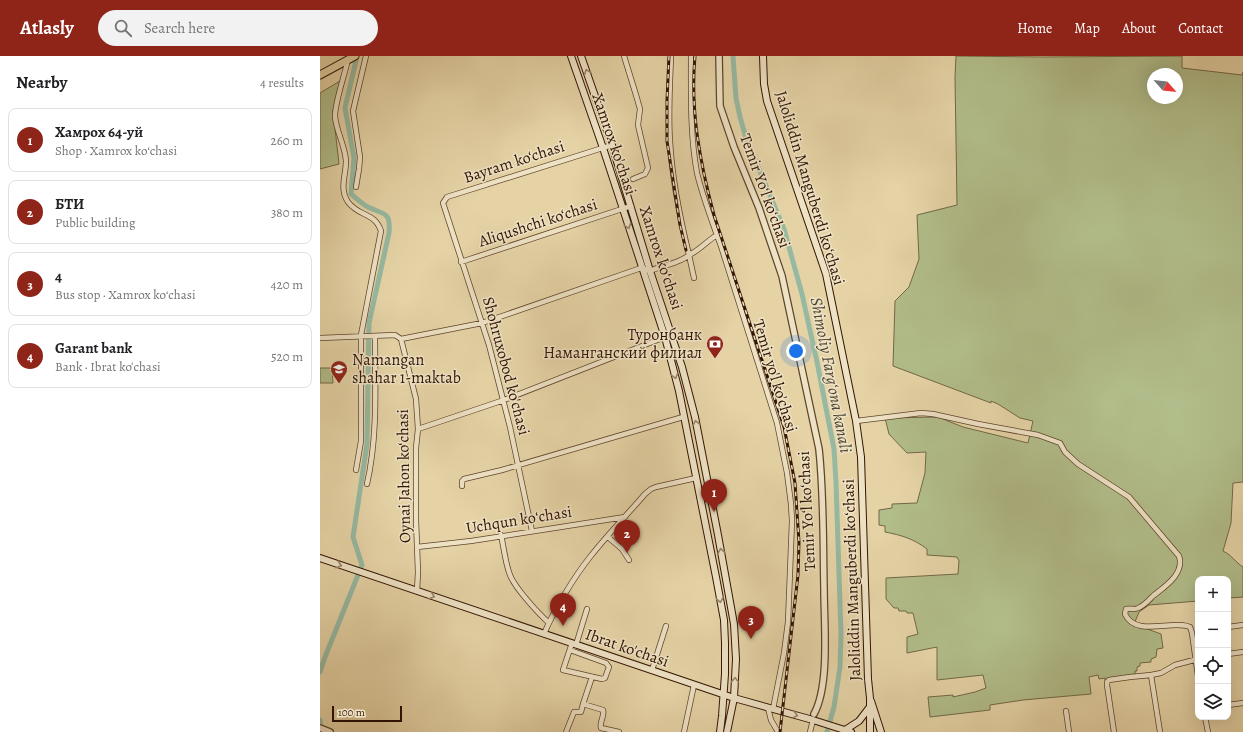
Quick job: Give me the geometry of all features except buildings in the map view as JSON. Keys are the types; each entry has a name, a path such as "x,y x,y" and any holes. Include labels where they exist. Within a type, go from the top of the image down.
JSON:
{"main road":[{"name":"Xamrox ko'chasi","path":"571,56 665,337 679,391 724,620 726,643 724,695 720,732"},
{"name":"Xamrox koʻchasi","path":"581,56 612,145 650,271 682,367 695,417 734,624 736,660 734,698 727,732"},
{"name":"Jaloliddin Manguberdi koʻchasi","path":"763,56 764,84 767,101 826,274 856,420 861,458 870,732"},
{"path":"320,75 351,57"},
{"name":"Ibrat ko'chasi","path":"320,558 544,634 572,646 652,670 724,695 771,709 813,717 845,730"},
{"path":"870,698 881,732"},
{"path":"845,730 859,721 869,708"}],"street":[{"path":"356,187 360,157 353,111 366,56"},
{"path":"624,56 640,109 638,125 648,168 645,174 633,179"},
{"path":"671,56 669,114 672,171 694,278"},
{"name":"Temir yo'l ko'chasi","path":"691,56 692,122 696,161 705,202 777,423 791,504 792,549 788,622 784,653 771,709"},
{"name":"Temir Yoʻl koʻchasi","path":"719,56 720,106 734,147 764,221 782,276 819,449 824,515 825,666 821,697 818,708 813,717"},
{"path":"351,57 336,107 335,116 346,159 346,175 343,191 348,202 353,208 376,220 381,231 363,336 361,441 356,470"},
{"path":"602,148 612,145"},
{"name":"Bayram ko‘chasi","path":"444,210 443,203 447,197 602,148"},
{"name":"Aliqushchi ko‘chasi","path":"462,262 631,206"},
{"name":"Shohruxobod ko'chasi","path":"444,210 482,323 504,400 532,531"},
{"path":"320,338 395,335 401,339 482,323 641,268 650,271 660,266 681,260 699,250 717,235"},
{"path":"367,484 374,439 374,336"},
{"path":"418,429 504,400 665,337"},
{"name":"Oynai Jahon ko‘chasi","path":"401,339 416,399 418,429 416,448 417,591"},
{"path":"856,420 921,413 933,414 1038,435 1060,444 1065,452 1078,464 1129,497 1179,556 1180,566 1172,579 1138,608 1126,609 1126,617 1131,622 1144,627 1187,625 1191,629 1195,649"},
{"path":"462,486 463,480 683,417"},
{"path":"692,460 703,458"},
{"path":"544,634 580,570 652,489 696,478"},
{"name":"Uchqun koʻchasi","path":"417,548 626,517"},
{"path":"501,535 508,570 514,583 542,617 549,623"},
{"path":"608,537 622,549 629,560"},
{"path":"572,646 606,663 609,668 605,678 602,679 563,670 572,646 587,609"},
{"path":"1231,627 1243,625"},
{"path":"652,670 666,626"},
{"path":"1231,654 1243,652"},
{"path":"1114,732 1107,682 1109,680 1161,673 1175,665 1195,660"},
{"path":"1151,675 1160,732"},
{"path":"566,732 574,712 581,712 592,677"},
{"path":"684,732 694,685"},
{"path":"1231,705 1243,703"},
{"path":"584,704 603,710 600,728 619,732"},
{"path":"771,709 771,720 778,732"},
{"path":"1066,711 1069,732"},
{"path":"810,732 813,717"},
{"path":"1206,720 1208,732"},
{"path":"320,728 329,732"}],"green space":[{"path":"956,56 1182,56 1182,68 1147,68 1147,104 1183,104 1183,68 1242,75 1243,72 1243,482 1233,483 1231,523 1223,551 1243,567 1243,597 1231,598 1231,576 1195,576 1195,601 1149,605 1139,612 1134,624 1161,634 1163,648 1157,649 1156,657 1151,659 1151,662 1140,663 1140,666 1137,667 1137,671 1135,671 1135,674 1105,680 1105,678 1099,679 1098,675 1089,677 1091,694 1023,700 990,705 990,710 930,717 928,697 953,695 953,697 986,688 983,675 937,680 937,647 907,653 907,637 918,634 913,613 899,611 898,608 894,608 886,599 886,578 958,574 959,561 957,557 927,555 927,549 907,538 885,532 885,526 879,525 879,510 892,508 892,504 917,503 925,473 926,452 907,453 889,434 885,418 938,417 963,427 1028,443 1033,421 1020,418 991,401 991,403 893,366 895,301 909,287 919,259 917,215 957,205"},
{"path":"340,81 333,111 339,164 320,169 320,93"},
{"path":"320,368 332,368 333,383 320,383"}],"waterway":[{"path":"320,672 362,565 353,537 367,444 369,323 389,233 389,221 387,217 361,203 351,194 354,158 345,108 357,56"},
{"name":"Shimoliy Fargʻona kanali","path":"733,56 736,98 740,117 746,138 784,229 802,294 834,449 841,634 840,667 834,707 827,732"},
{"path":"320,720 321,732"}],"railway":[{"path":"669,56 667,141 680,225 686,250"},
{"path":"695,56 695,116 704,176 714,215 784,427 795,483 799,542 798,575 780,732"}],"place":[{"name":"Туронбанк Наманганский филиал","path":"715,359"},
{"name":"Namangan shahar 1-maktab","path":"339,384"},
{"name":"Хамрох 64-уй","path":"714,512"},
{"name":"БТИ","path":"627,553"},
{"name":"Garant bank","path":"563,626"},
{"name":"4","path":"751,639"}]}
